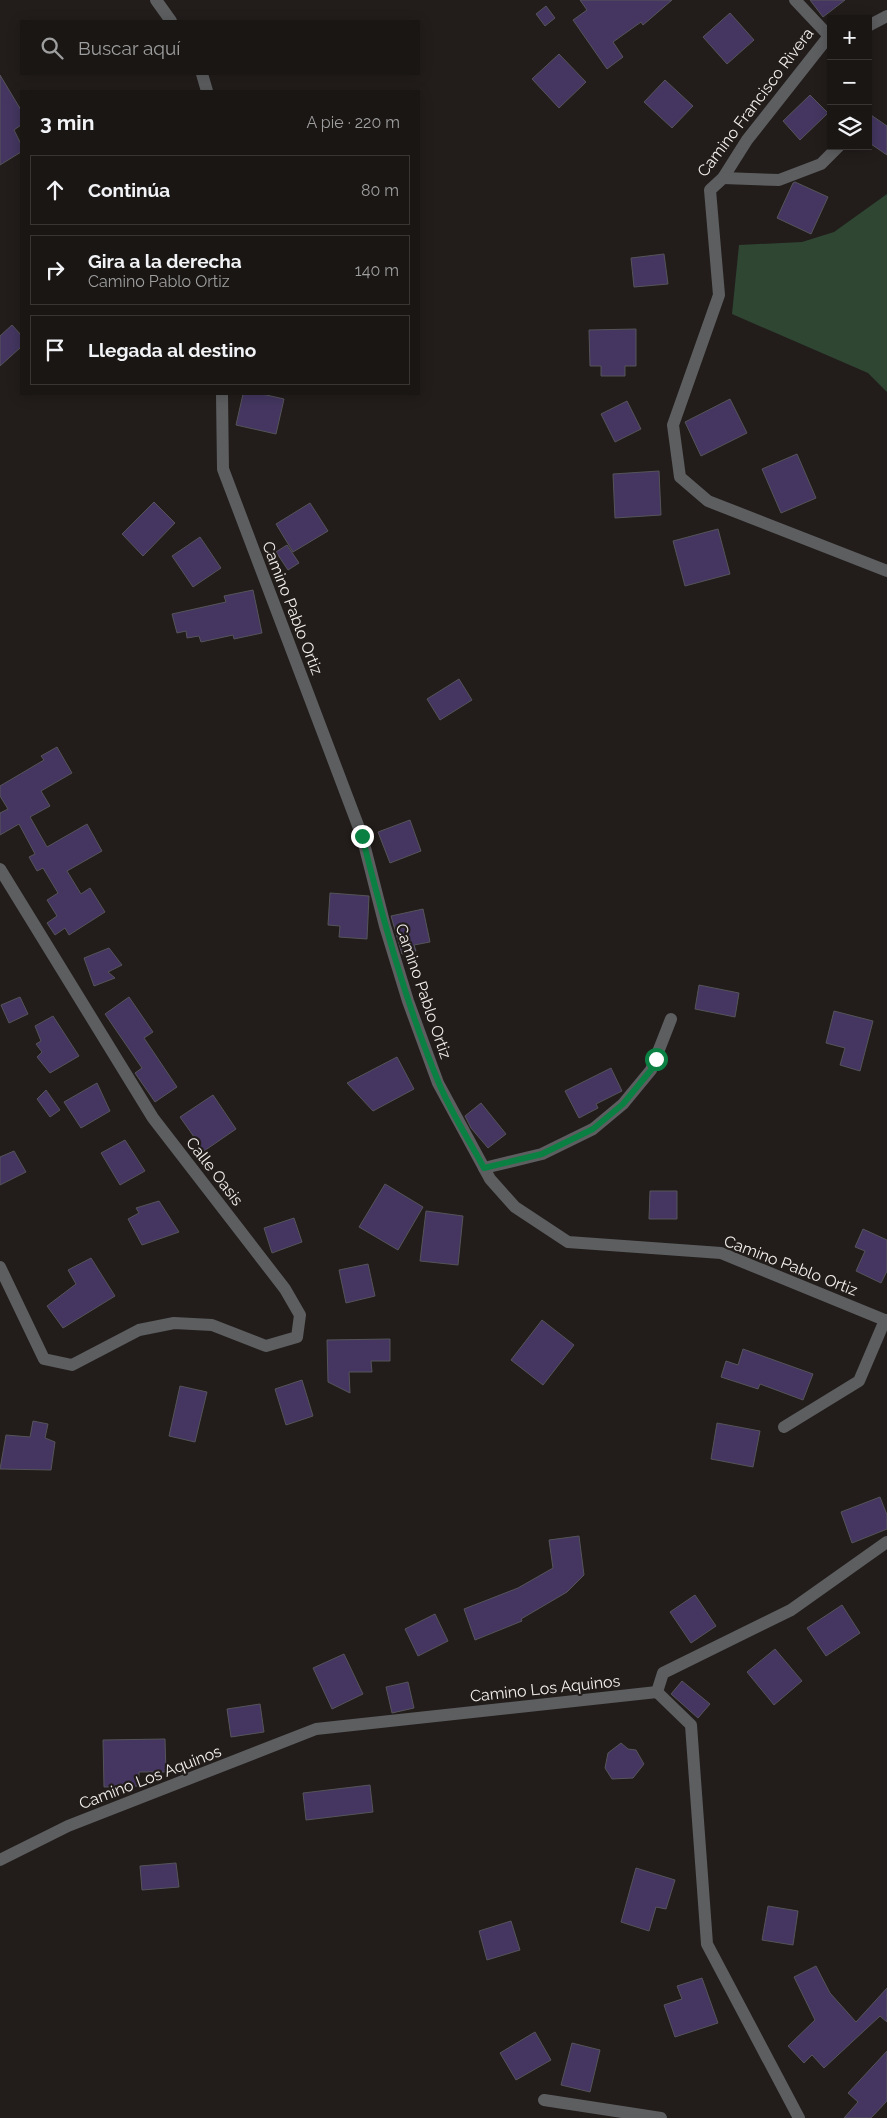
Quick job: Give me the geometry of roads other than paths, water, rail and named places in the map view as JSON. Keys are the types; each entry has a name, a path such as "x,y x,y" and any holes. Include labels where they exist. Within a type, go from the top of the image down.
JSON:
{"street":[{"path":"156,0 171,20"},
{"name":"Camino Francisco Rivera","path":"795,0 827,33"},
{"path":"872,24 887,16"},
{"path":"872,25 887,28"},
{"name":"Camino Francisco Rivera","path":"827,40 747,140 723,178 710,190 719,295 673,425 680,477 708,501 887,570"},
{"path":"202,75 207,90"},
{"path":"723,178 779,180 821,164 835,150"},
{"name":"Camino Pablo Ortiz","path":"222,395 223,469 362,836 385,926 408,1001 438,1083 490,1179 515,1206 568,1242 721,1252 886,1320"},
{"name":"Calle Oasis","path":"0,869 153,1118 285,1289 300,1314 297,1337 266,1346 212,1325 174,1323 139,1330 72,1365 44,1359 0,1267"},
{"path":"484,1168 542,1154 593,1129 623,1104 651,1070 671,1019"},
{"path":"784,1427 859,1381 886,1320"},
{"path":"799,2118 707,1944 691,1726 657,1692 663,1673 791,1610 887,1542"},
{"name":"Camino Los Aquinos","path":"0,1860 68,1826 316,1729 657,1692"},
{"path":"544,2100 661,2118"}]}
